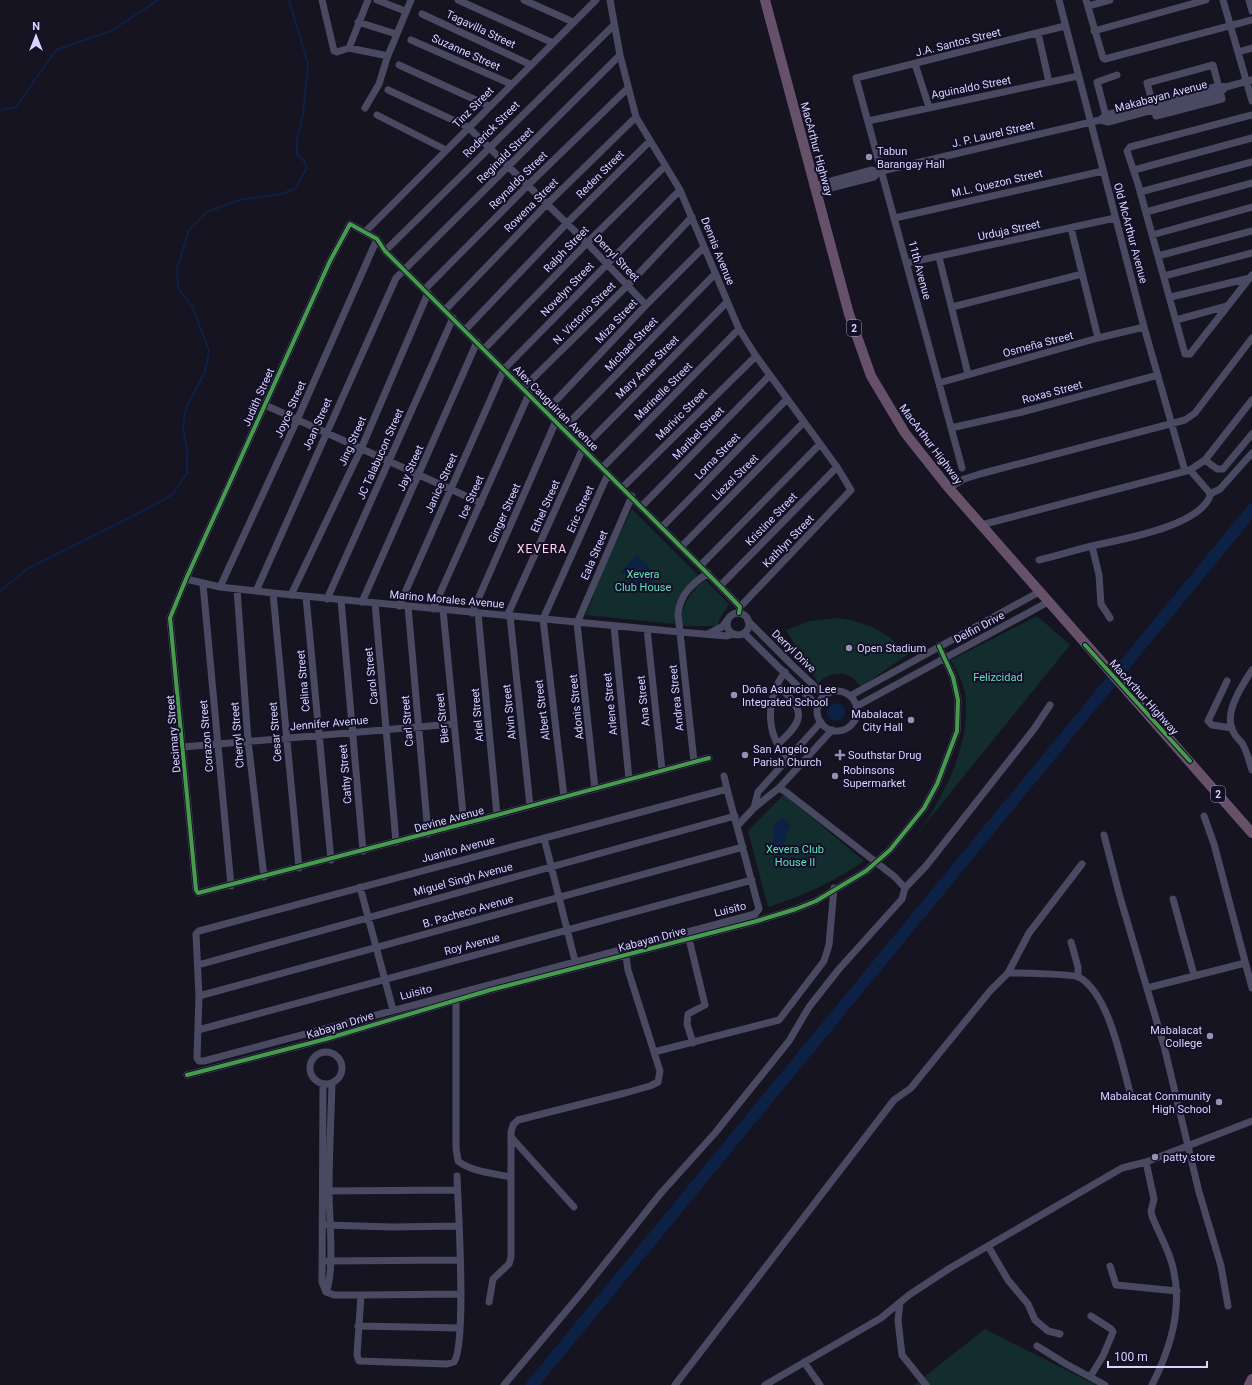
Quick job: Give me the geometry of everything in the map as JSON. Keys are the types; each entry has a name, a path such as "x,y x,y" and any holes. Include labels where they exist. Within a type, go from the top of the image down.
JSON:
{"highway":[{"name":"MacArthur Highway","path":"765,0 814,189 849,314 871,376 905,433 949,488 1085,645 1190,761 1252,833"},
{"path":"1250,1385 1252,1379"}],"street":[{"path":"322,0 334,51 337,52 349,48 388,56"},
{"path":"349,48 358,22 368,0"},
{"path":"377,0 405,11"},
{"path":"365,108 379,84 396,34 411,0"},
{"path":"458,0 552,43"},
{"path":"524,0 573,22"},
{"name":"Dennis Avenue","path":"610,0 620,55 636,117 680,190 739,330 756,356 837,467 851,490"},
{"name":"Old McArthur Avenue","path":"1059,0 1144,327 1172,425 1187,470"},
{"path":"1110,0 1087,3 1103,58 1108,59 1252,20"},
{"path":"1094,31 1206,0"},
{"path":"1223,0 1238,52 1249,81 1252,101"},
{"path":"1249,0 1252,11"},
{"name":"Tinz Street","path":"366,231 594,1"},
{"name":"Tagavilla Street","path":"422,14 531,65"},
{"path":"358,22 396,34"},
{"name":"Roderick Street","path":"386,251 489,146 614,24"},
{"name":"J.A. Santos Street","path":"856,78 1066,26"},
{"path":"1038,33 1049,82"},
{"name":"Suzanne Street","path":"411,40 511,84"},
{"path":"1238,52 1252,48"},
{"name":"Reginald Street","path":"404,269 620,55"},
{"path":"915,64 929,107"},
{"path":"399,65 489,106"},
{"path":"1213,65 1222,88 1222,99 1156,116 1147,83 1213,65"},
{"path":"1104,119 1097,82 1117,75"},
{"name":"Aguinaldo Street","path":"868,121 1078,76"},
{"name":"11th Avenue","path":"856,78 880,172 895,218 962,468"},
{"name":"Makabayan Avenue","path":"1090,122 1249,81"},
{"name":"Reynaldo Street","path":"427,291 528,185 628,88"},
{"name":"Derryl Street","path":"388,90 468,127 489,146 546,205 587,243 646,305"},
{"path":"377,115 446,150"},
{"path":"1251,276 1190,354 1187,355 1127,148 1252,115"},
{"name":"Rowena Street","path":"445,310 546,205 636,117"},
{"name":"J. P. Laurel Street","path":"814,189 861,177 872,170 880,172 1090,122"},
{"path":"1134,170 1252,138"},
{"name":"Reden Street","path":"465,330 567,224 650,141"},
{"path":"1140,192 1252,162"},
{"name":"Ralph Street","path":"484,350 587,243 665,166"},
{"name":"M.L. Quezon Street","path":"895,218 1103,171"},
{"path":"1146,212 1252,183"},
{"name":"Novelyn Street","path":"504,369 680,190"},
{"path":"1152,235 1252,207"},
{"name":"N. Victorio Street","path":"523,388 628,285 692,217"},
{"name":"Urduja Street","path":"907,264 1115,218"},
{"name":"Alex Cauguirian Avenue","path":"350,224 366,231 377,239 386,251 484,350 708,573 740,610"},
{"name":"Judith Street","path":"186,579 330,261 350,224"},
{"path":"1071,228 1098,338"},
{"path":"1158,256 1252,231"},
{"name":"Joyce Street","path":"220,587 297,420 377,239"},
{"name":"Miza Street","path":"546,411 646,305 704,247"},
{"path":"1164,276 1252,254"},
{"path":"939,257 968,374"},
{"name":"Joan Street","path":"256,591 325,433 396,278 404,269"},
{"name":"Michael Street","path":"563,429 715,274"},
{"path":"952,307 1082,274"},
{"path":"1170,297 1251,276"},
{"name":"Jing Street","path":"291,595 361,449 427,291"},
{"name":"Mary Anne Street","path":"583,448 727,302"},
{"path":"1176,320 1227,306"},
{"name":"JC Talabucon Street","path":"327,599 453,318"},
{"name":"Osmeña Street","path":"939,383 1098,338 1144,327"},
{"name":"Marinelle Street","path":"602,468 739,330"},
{"path":"949,488 964,479 980,474 1172,425 1185,420 1195,413 1252,338"},
{"name":"Jay Street","path":"362,602 477,342"},
{"name":"Marivic Street","path":"622,488 756,356"},
{"name":"Janice Street","path":"399,606 504,369"},
{"name":"Maribel Street","path":"641,507 770,375"},
{"name":"Roxas Street","path":"951,428 1022,412 1158,375"},
{"name":"Ice Street","path":"433,609 529,394"},
{"name":"Lorna Street","path":"662,527 787,399"},
{"path":"981,525 1187,470 1205,460 1252,400"},
{"path":"264,405 481,503"},
{"name":"Ginger Street","path":"475,613 556,421"},
{"name":"Liezel Street","path":"681,547 804,422"},
{"path":"1205,460 1217,469 1223,469 1252,434"},
{"path":"700,566 820,444"},
{"name":"Ethel Street","path":"509,616 583,448"},
{"path":"1039,560 1165,528 1180,522 1199,510 1208,501 1210,494 1220,489 1252,453"},
{"name":"Kristine Street","path":"720,586 837,467"},
{"path":"1187,470 1210,494"},
{"name":"Eric Street","path":"543,619 608,474"},
{"name":"Kathlyn Street","path":"740,610 851,490"},
{"name":"Eala Street","path":"577,623 632,496"},
{"path":"1092,546 1099,575 1101,604 1110,618"},
{"name":"Andrea Street","path":"694,762 678,614 682,597 694,582 708,573"},
{"name":"Marino Morales Avenue","path":"186,579 220,587 306,597 680,632 734,634"},
{"name":"Decimary Street","path":"186,579 170,618 196,890"},
{"name":"Corazon Street","path":"203,584 231,886"},
{"name":"Cherryl Street","path":"237,589 248,741 264,877"},
{"name":"Delfin Drive","path":"850,696 1039,592"},
{"name":"Cesar Street","path":"273,593 299,868"},
{"name":"Celina Street","path":"306,597 331,860"},
{"name":"Cathy Street","path":"341,600 363,851"},
{"name":"Delfin Drive","path":"857,706 1048,602"},
{"name":"Carol Street","path":"375,603 396,842"},
{"name":"Carl Street","path":"408,606 428,834"},
{"name":"Bier Street","path":"443,610 464,824"},
{"path":"708,634 722,627 728,619 733,614 740,610 748,621 748,627 744,633 734,634 728,628 728,619"},
{"name":"Ariel Street","path":"475,613 497,815"},
{"name":"Alvin Street","path":"509,616 530,806"},
{"name":"Albert Street","path":"543,619 564,797"},
{"name":"Derryl Drive","path":"748,621 825,696"},
{"name":"Adonis Street","path":"577,623 596,788"},
{"name":"Arlene Street","path":"614,626 629,779"},
{"name":"Ana Street","path":"647,629 662,770"},
{"name":"Derryl Drive","path":"744,633 818,706"},
{"name":"Kabayan Drive","path":"186,1075 326,1039 456,1000 689,939 796,909 816,901 834,888 866,871 890,850 924,808 938,784 957,731 958,700 953,677 939,646"},
{"path":"1252,670 1242,686 1230,717 1232,728 1248,754 1252,770"},
{"path":"785,672 777,685 770,703 770,716 772,729 778,744 782,752 789,758"},
{"path":"1227,681 1208,721 1212,725 1232,728"},
{"path":"777,685 797,706 798,712 798,721 793,731 778,744"},
{"path":"837,691 850,696 857,706 856,717 851,725 843,730 832,730 821,722 818,714 818,706 825,696 837,691"},
{"path":"504,1385 789,1041 809,1007 878,925 902,899 905,888 926,866 1034,729 1050,706"},
{"path":"754,808 758,792 821,722"},
{"name":"Jennifer Avenue","path":"183,747 453,724"},
{"path":"737,826 754,808 779,788 832,730"},
{"name":"Devine Avenue","path":"196,890 200,894 709,758"},
{"path":"724,776 752,880"},
{"path":"779,788 877,861 905,888"},
{"name":"Juanito Avenue","path":"196,934 202,929 728,789"},
{"name":"Miguel Singh Avenue","path":"198,964 735,816"},
{"path":"1204,816 1216,851 1252,988"},
{"path":"1104,835 1120,897 1147,988 1200,1192 1221,1266 1228,1306"},
{"path":"544,838 575,961"},
{"name":"B. Pacheco Avenue","path":"199,996 377,949 558,897 743,847"},
{"path":"675,1385 894,1100 915,1083 990,991 1008,973 1029,933 1082,864"},
{"name":"Luisito","path":"196,934 199,996 197,1058 199,1061 755,914 759,909 752,880"},
{"name":"Roy Avenue","path":"198,1030 752,880"},
{"path":"360,887 393,1010"},
{"path":"654,1052 779,1020 824,961 829,944 834,888"},
{"path":"1173,899 1194,975"},
{"path":"689,939 705,1005 688,1014 686,1020 693,1043"},
{"path":"1071,942 1078,967 1078,977"},
{"path":"489,1302 492,1279 509,1264 511,1257 510,1177 511,1137 513,1125 518,1120 658,1082 660,1074 628,970 626,956"},
{"path":"1147,988 1245,963"},
{"path":"1008,973 1078,977 1094,990 1104,1006 1131,1096"},
{"path":"456,1000 456,1148 458,1161 464,1166 475,1170 510,1177"},
{"path":"325,1028 327,1052"},
{"path":"327,1052 337,1056 342,1066 340,1076 332,1083 323,1084 312,1076 310,1070 314,1057 327,1052"},
{"path":"326,1165 332,1109 332,1083"},
{"path":"323,1084 327,1225 326,1261 322,1282 326,1292 334,1295 460,1294"},
{"path":"323,1109 332,1109"},
{"path":"765,1385 881,1318 950,1268 1122,1168 1146,1162 1252,1121"},
{"path":"511,1137 574,1207"},
{"path":"1146,1162 1154,1198 1151,1211 1152,1216 1172,1262 1177,1291 1174,1327 1164,1360 1152,1385"},
{"path":"360,1295 357,1355 359,1361 447,1364 454,1362 457,1358 460,1328 457,1176"},
{"path":"326,1191 457,1190"},
{"path":"327,1225 392,1227 459,1226"},
{"path":"988,1246 1008,1280 1028,1304 1035,1320 1048,1331 1060,1334"},
{"path":"326,1261 459,1260"},
{"path":"1110,1266 1116,1285 1177,1291"},
{"path":"900,1303 898,1320 902,1355 926,1385"},
{"path":"1090,1377 1103,1356 1113,1332 1111,1329 1091,1316"},
{"path":"358,1326 460,1328"},
{"path":"1037,1346 1105,1385"},
{"path":"804,1362 820,1385"}],"green space":[{"name":"Xevera Club House","path":"632,509 698,575 681,595 674,624 586,615 606,562"},
{"path":"705,580 729,604 719,620 719,626 680,626 684,606 687,600"},
{"name":"Felizcidad","path":"1037,616 1070,645 904,850 927,820 940,797 959,754 963,739 966,709 965,694 958,672 951,660"},
{"name":"Open Stadium","path":"837,618 858,622 876,629 893,640 908,654 861,687 852,677 841,674 829,676 818,683 786,630 810,621"},
{"name":"Xevera Club House II","path":"784,794 864,861 841,876 818,888 768,907 748,831"},
{"path":"985,1329 1096,1385 914,1385"}],"water":[{"path":"637,555 656,575 646,590 629,587 632,578 620,572"},
{"path":"836,703 842,706 845,712 842,718 836,721 830,718 827,712 830,706"},
{"path":"782,817 791,825 786,836 783,852 770,855 768,848 774,839 774,826"}],"waterway":[{"path":"0,110 16,107 56,50 111,31 158,0"},
{"path":"0,591 27,569 172,495 187,473 187,450 183,427 186,408 205,372 209,350 192,306 178,288 177,268 189,230 207,212 239,200 281,194 295,189 307,168 304,161 297,154 297,140 303,114 308,64 289,0"},
{"path":"532,1385 1252,510"}],"cycle path":[{"path":"709,758 198,893 196,890 170,618 186,579 330,261 350,224 377,239 385,251 720,586 740,607 739,613"},
{"path":"1085,645 1190,761"},
{"path":"187,1075 326,1039 490,990 757,921 816,901 866,871 890,850 924,808 937,784 957,731 958,700 953,677 939,646"}],"place":[{"name":"Tabun Barangay Hall","path":"869,157"},
{"name":"Open Stadium","path":"849,648"},
{"name":"Doña Asuncion Lee Integrated School","path":"734,695"},
{"name":"Mabalacat City Hall","path":"911,720"},
{"name":"San Angelo Parish Church","path":"745,755"},
{"name":"Southstar Drug","path":"840,755"},
{"name":"Robinsons Supermarket","path":"835,776"},
{"name":"Mabalacat College","path":"1210,1036"},
{"name":"Mabalacat Community High School","path":"1219,1102"},
{"name":"patty store","path":"1155,1157"}],"district":[{"name":"XEVERA","path":"542,549"}]}
